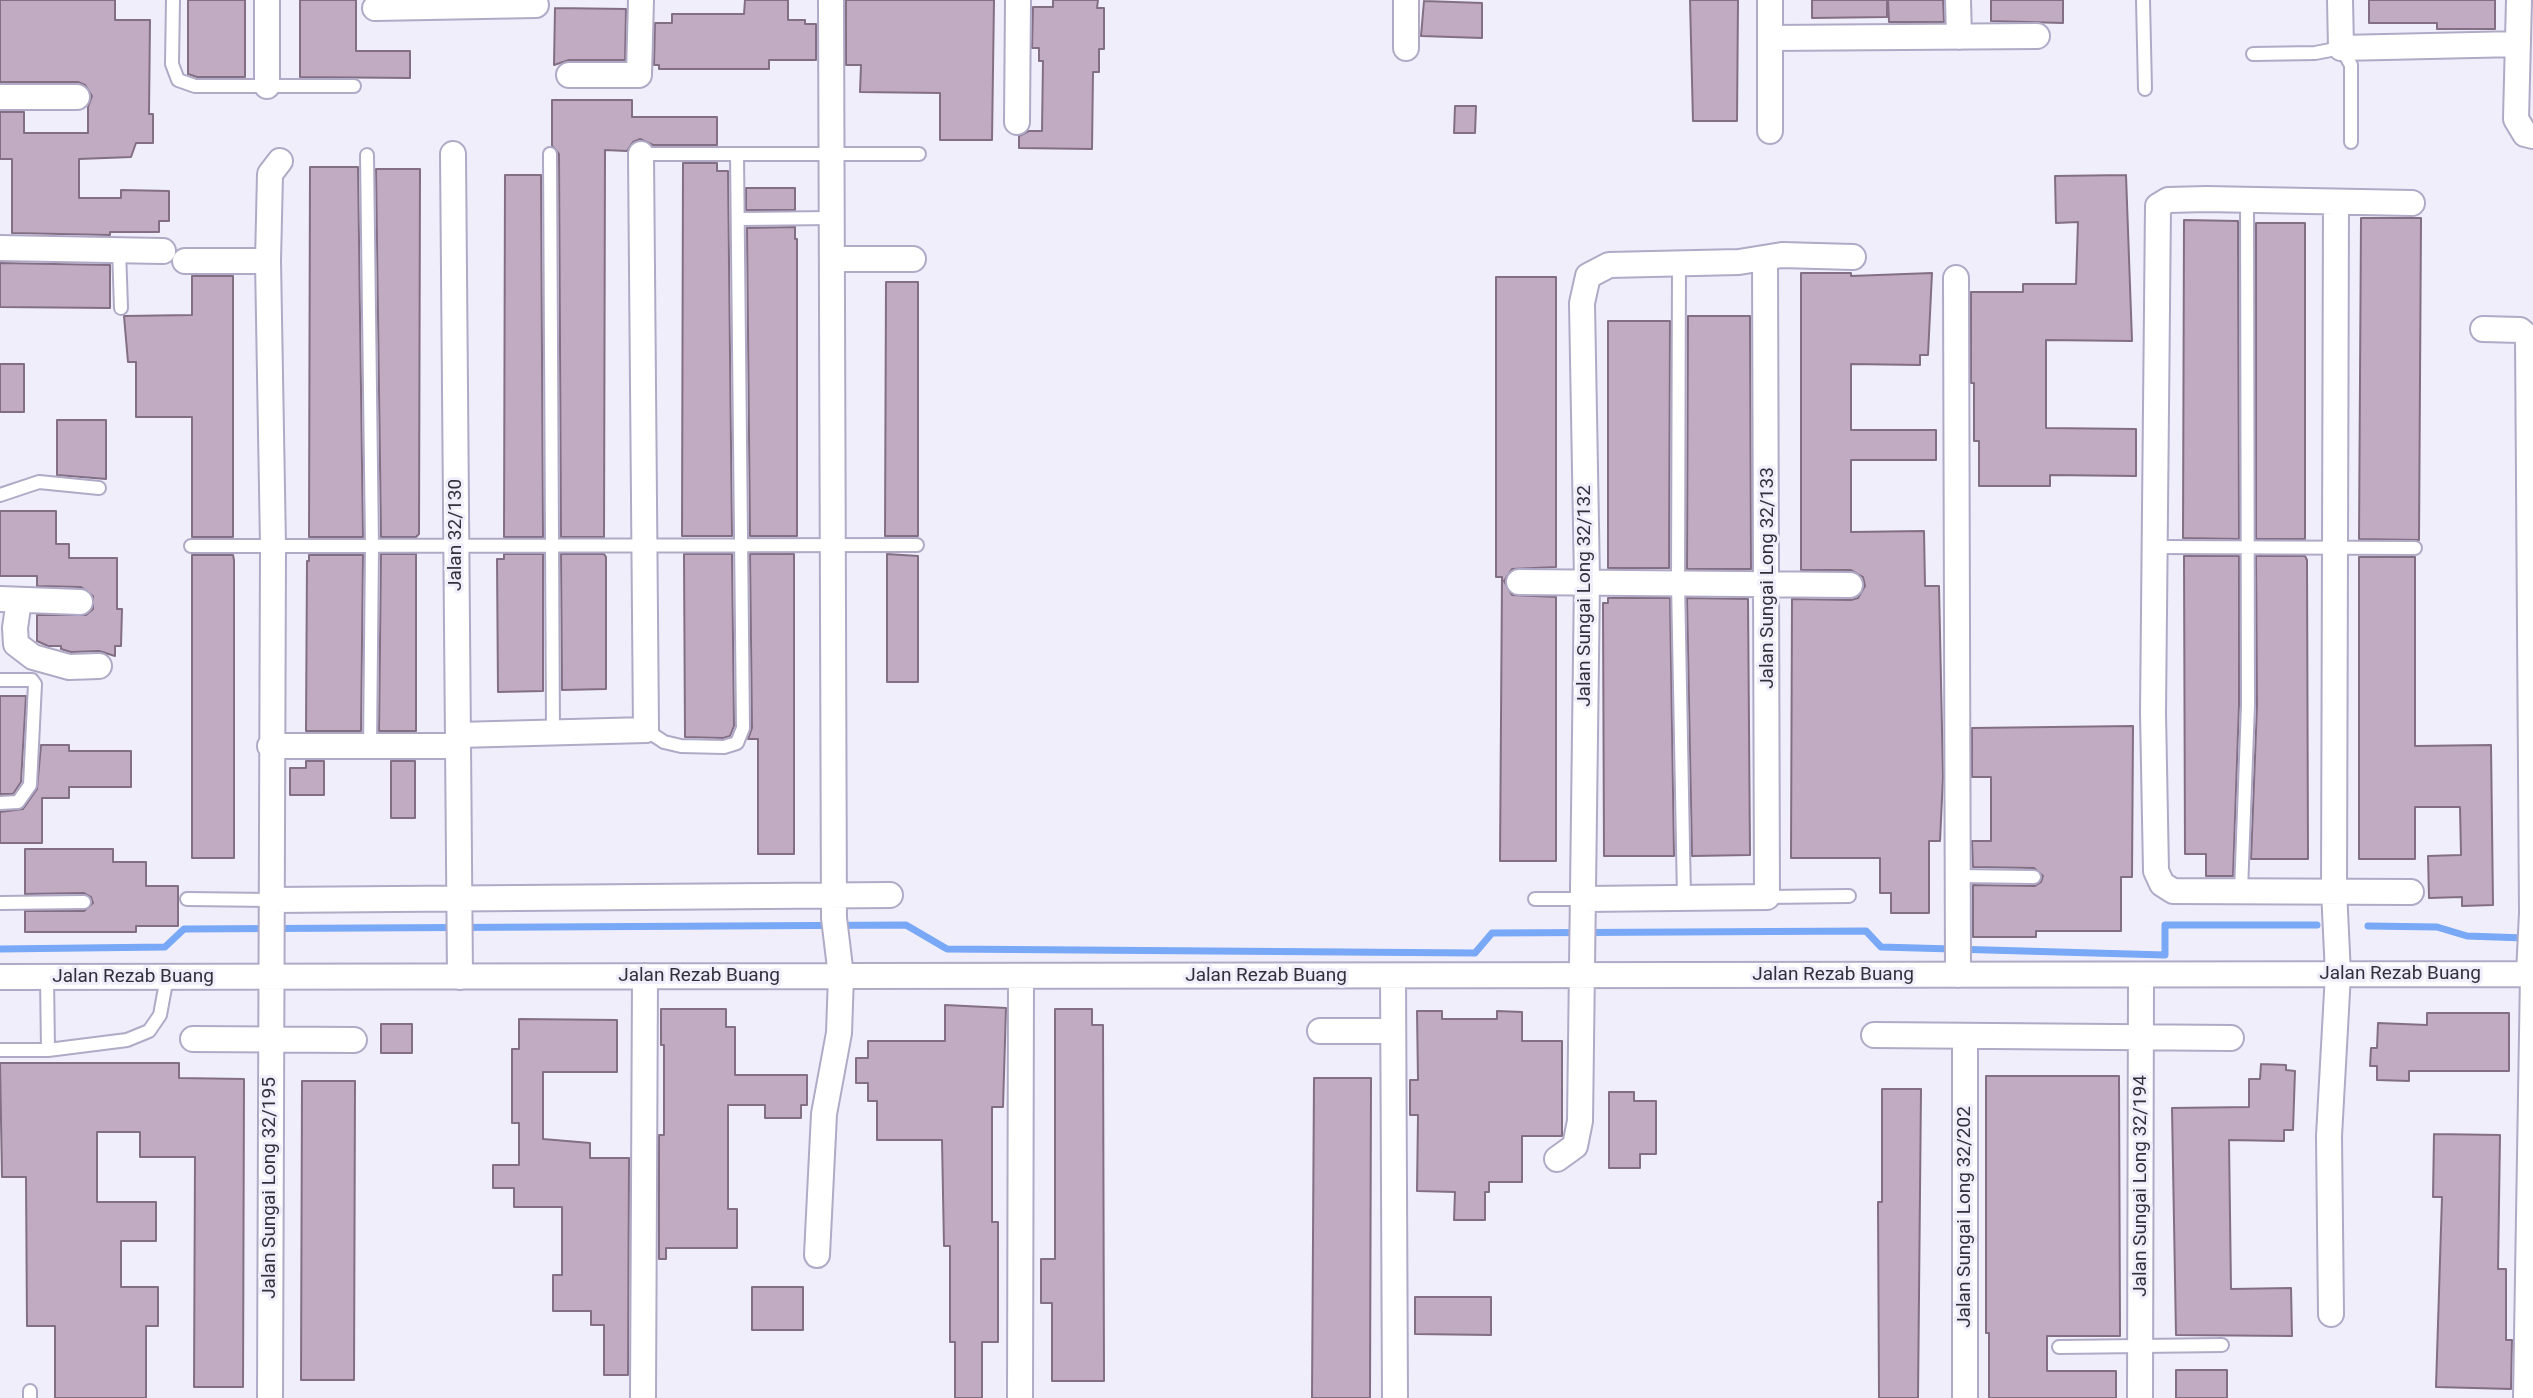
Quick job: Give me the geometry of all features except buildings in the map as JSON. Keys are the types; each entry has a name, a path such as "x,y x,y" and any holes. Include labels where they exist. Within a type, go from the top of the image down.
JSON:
{"street":[{"path":"267,0 267,86"},
{"path":"569,75 639,75 641,0"},
{"path":"817,1255 824,1114 839,1033 841,976 834,907 831,0"},
{"path":"1017,122 1018,0"},
{"path":"1406,0 1406,48"},
{"path":"1770,0 1770,131"},
{"path":"1958,0 1959,37"},
{"path":"2340,0 2341,48 2518,44"},
{"path":"2519,0 2516,119 2525,134 2533,136"},
{"path":"369,4 537,2"},
{"path":"1770,38 2037,36"},
{"path":"0,97 77,96"},
{"name":"Jalan 32/130","path":"453,154 460,977"},
{"path":"270,746 370,746 553,732 646,730 640,154"},
{"name":"Jalan Sungai Long 32/195","path":"270,1398 273,977 270,746 273,546 268,261 270,174 280,161"},
{"path":"2411,892 2173,891 2162,884 2156,871 2155,547 2158,206 2168,200 2412,203"},
{"path":"2331,1314 2329,1136 2337,974 2334,890 2336,202"},
{"path":"0,248 119,249 174,256 268,261"},
{"path":"1679,262 1765,260 1782,255 1853,257"},
{"path":"832,259 913,259"},
{"name":"Jalan Sungai Long 32/133","path":"1765,260 1767,897"},
{"name":"Jalan Sungai Long 32/132","path":"1557,1160 1575,1146 1580,1121 1587,580 1582,303 1587,276 1609,265 1679,262"},
{"path":"1956,278 1958,975"},
{"path":"2483,329 2520,330 2528,337 2531,957 2526,1398"},
{"path":"1518,582 1587,580 1850,585"},
{"path":"80,602 9,600 16,644 33,657 69,667 99,666"},
{"path":"272,919 458,918 834,907 890,895"},
{"path":"1584,908 1684,898 1767,897"},
{"name":"Jalan Rezab Buang","path":"0,978 2337,974 2531,957"},
{"name":"Jalan Sungai Long 32/194","path":"2140,1398 2141,975"},
{"path":"643,1398 645,976"},
{"path":"1020,1398 1021,976"},
{"path":"1393,976 1395,1398"},
{"path":"1320,1031 1393,1031"},
{"path":"1874,1035 2231,1038"},
{"name":"Jalan Sungai Long 32/202","path":"1965,1036 1965,1398"},
{"path":"193,1039 354,1040"}],"lane":[{"path":"173,0 172,64 177,80 195,86 354,86"},
{"path":"2143,0 2145,89"},
{"path":"2253,54 2315,53 2341,48 2351,65 2351,142"},
{"path":"550,154 553,732"},
{"path":"640,154 919,154"},
{"path":"646,730 664,742 681,746 724,747 737,743 743,728 737,154"},
{"path":"368,155 372,546 370,746"},
{"path":"2241,891 2248,705 2247,200"},
{"path":"738,219 832,218"},
{"path":"119,249 121,308"},
{"path":"1679,262 1678,582 1684,898"},
{"path":"0,495 39,482 99,488"},
{"path":"191,546 917,545"},
{"path":"2155,547 2415,548"},
{"path":"0,680 32,680 35,684 35,725 30,785 18,802 0,803"},
{"path":"1958,876 2034,877"},
{"path":"1767,897 1849,896"},
{"path":"187,899 272,919"},
{"path":"1535,899 1584,908"},
{"path":"0,903 84,902"},
{"path":"47,977 48,1050"},
{"path":"0,1050 48,1050 127,1040 149,1031 160,1015 167,977"},
{"path":"2059,1347 2222,1345"}],"waterway":[{"path":"0,949 165,947 184,929 906,925 947,949 1475,953 1492,933 1866,931 1881,947 2165,955 2165,925 2317,925"},
{"path":"2368,926 2437,927 2467,936 2525,938"}]}
